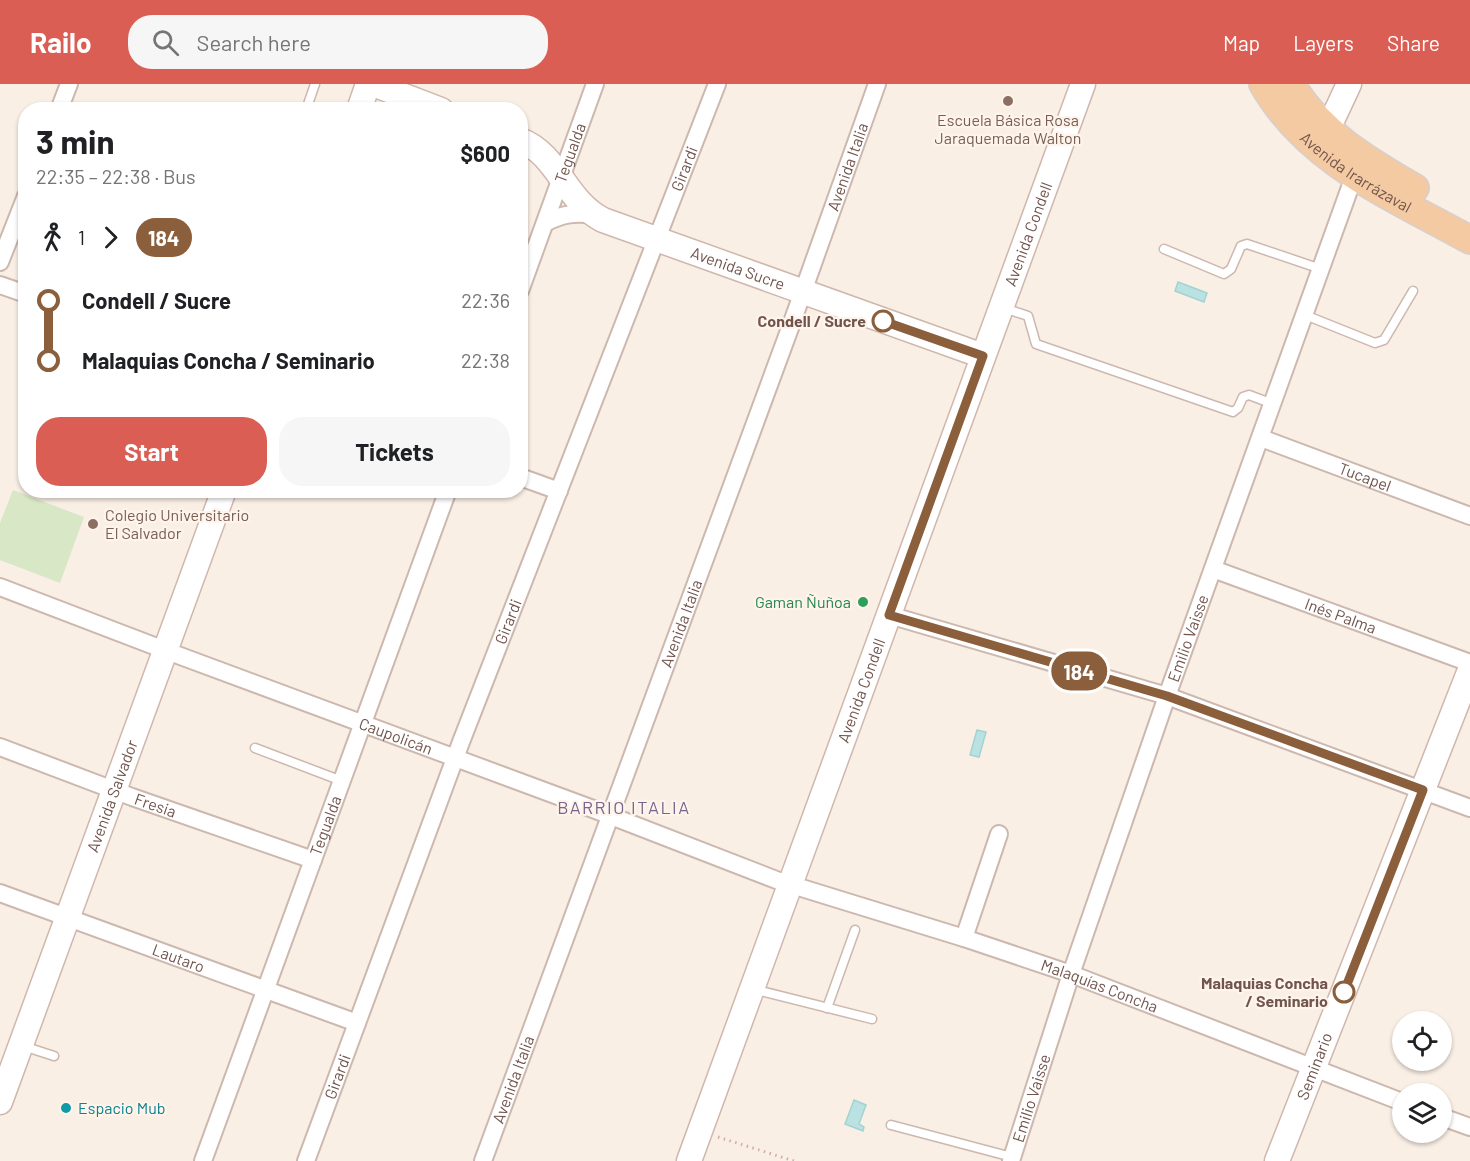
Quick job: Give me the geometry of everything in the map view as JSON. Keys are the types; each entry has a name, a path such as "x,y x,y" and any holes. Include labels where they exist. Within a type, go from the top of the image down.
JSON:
{"main road":[{"name":"Avenida Irarrázaval","path":"1263,84 1297,131 1325,155 1356,164 1470,219"},
{"name":"Avenida Irarrázaval","path":"1291,84 1307,108 1328,129 1356,164 1470,240"},
{"path":"1297,131 1314,132 1328,129"}],"street":[{"path":"62,102 69,84"},
{"path":"363,102 371,84 419,102"},
{"name":"Tegualda","path":"528,269 595,84"},
{"name":"Girardi","path":"306,1161 455,758 717,84"},
{"name":"Avenida Italia","path":"483,1161 877,84"},
{"name":"Avenida Condell","path":"689,1161 1083,84"},
{"path":"1328,129 1349,84"},
{"name":"Avenida Sucre","path":"528,143 543,154 579,204 594,215 802,293 983,356"},
{"name":"Emilio Vaisse","path":"1011,1159 1071,974 1167,696 1305,315 1356,164"},
{"path":"545,223 569,213 594,215"},
{"path":"0,262 18,216"},
{"path":"0,285 18,291"},
{"name":"Tucapel","path":"1261,438 1470,516"},
{"path":"528,480 559,491"},
{"name":"Avenida Salvador","path":"2,1092 221,498"},
{"name":"Tegualda","path":"203,1161 445,498"},
{"name":"Inés Palma","path":"1213,569 1470,663"},
{"name":"Caupolicán","path":"0,587 790,884"},
{"path":"889,615 1167,696 1470,808"},
{"name":"Seminario","path":"1277,1161 1470,670"},
{"name":"Fresia","path":"0,747 113,790 313,860"},
{"path":"964,938 999,834"},
{"name":"Malaquías Concha","path":"790,884 1071,974 1392,1098"},
{"name":"Lautaro","path":"0,893 357,1023"},
{"path":"1452,1121 1470,1127"}],"lane":[{"path":"309,102 315,84"},
{"path":"1164,249 1224,274 1231,269 1241,246 1247,244 1321,269"},
{"path":"1305,315 1375,343 1384,340 1413,291"},
{"path":"1001,307 1028,316 1036,344 1233,412 1238,408 1243,397 1249,395 1273,404"},
{"path":"255,748 342,781"},
{"path":"827,1008 855,930"},
{"path":"752,989 872,1019"},
{"path":"21,1045 54,1056"},
{"path":"891,1125 1011,1159"}],"path":[{"path":"722,1138 794,1161"}],"green space":[{"path":"13,490 18,492 18,498 34,498 84,517 60,583 0,560 0,523"}],"water":[{"path":"1178,282 1207,293 1204,302 1175,291"},
{"path":"977,730 986,732 979,757 970,755"},
{"path":"854,1100 866,1105 859,1124 864,1127 863,1131 845,1124"}],"bus line":[{"name":"184","path":"883,321 983,356 889,615 1167,696 1423,790 1344,992"}],"place":[{"name":"Escuela Básica Rosa Jaraquemada Walton","path":"1008,101"},
{"name":"Condell / Sucre","path":"883,321"},
{"name":"Colegio Universitario El Salvador","path":"93,524"},
{"name":"Gaman Ñuñoa","path":"863,602"},
{"name":"Malaquias Concha / Seminario","path":"1344,992"},
{"name":"Espacio Mub","path":"66,1108"}],"district":[{"name":"BARRIO ITALIA","path":"624,808"}]}
